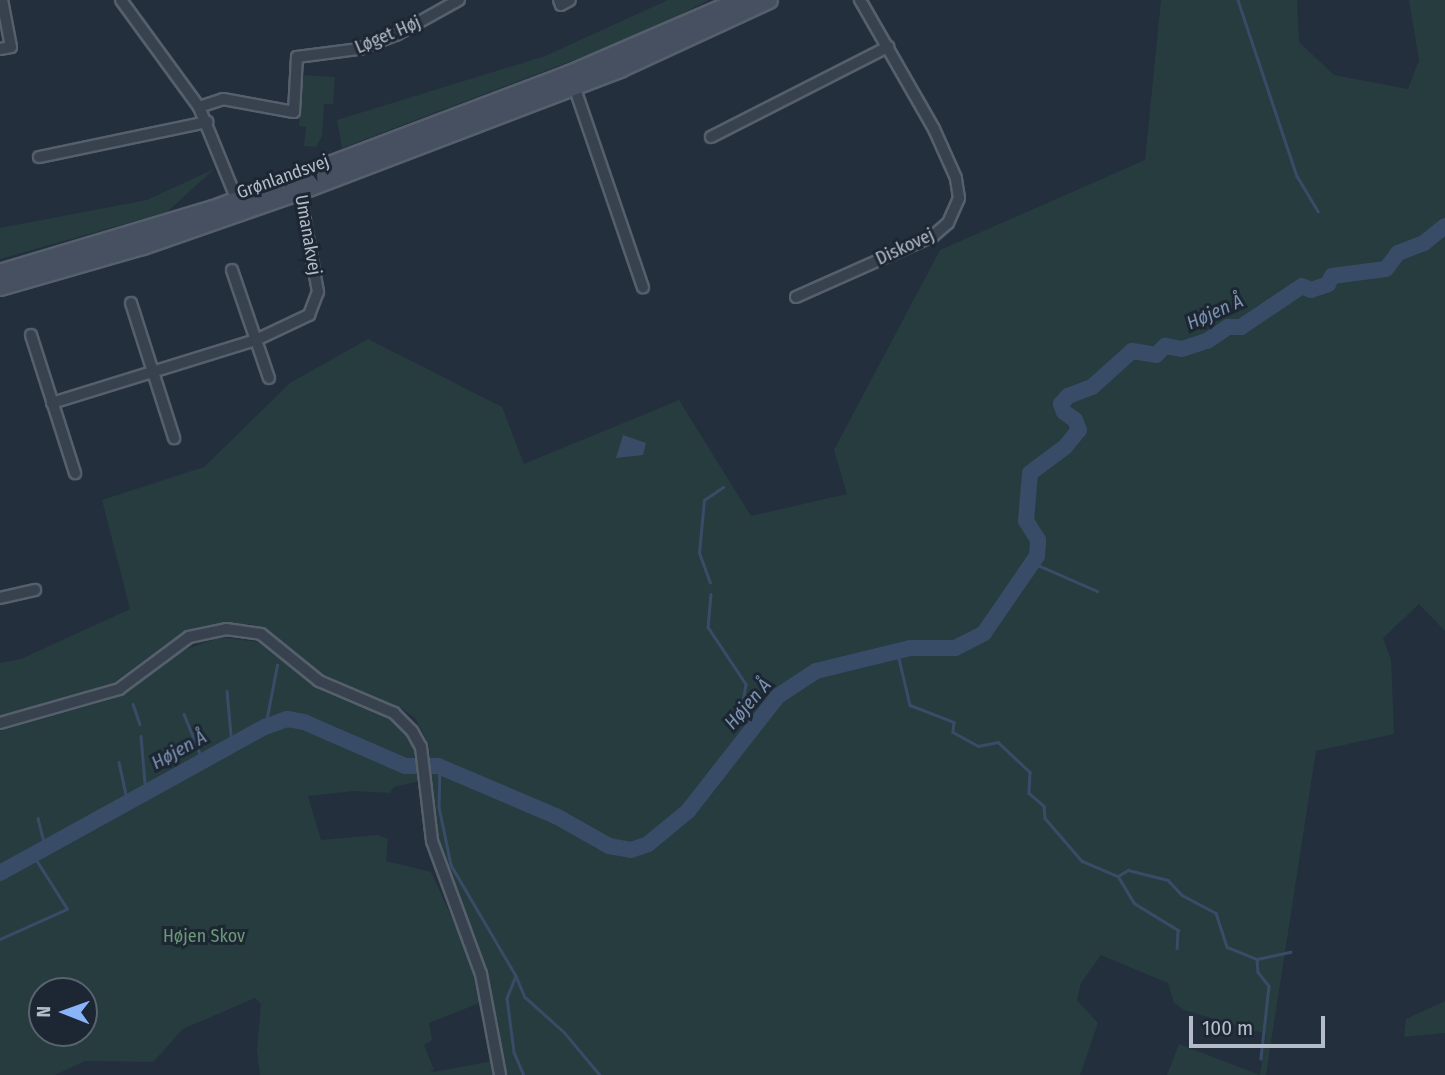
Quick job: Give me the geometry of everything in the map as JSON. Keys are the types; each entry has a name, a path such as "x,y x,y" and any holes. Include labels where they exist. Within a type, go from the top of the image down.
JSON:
{"street":[{"path":"0,49 11,47 2,0"},
{"name":"Løget Høj","path":"199,107 223,99 294,111 297,57 359,49 396,35 459,0"},
{"path":"559,0 561,5 570,0"},
{"name":"Grønlandsvej","path":"572,81 741,0"},
{"name":"Grønlandsvej","path":"0,287 144,246 239,206 700,35 769,0"},
{"name":"Diskovej","path":"796,297 933,236 948,223 957,206 956,178 888,47 860,0"},
{"path":"124,5 155,43 208,122 239,206"},
{"path":"711,137 888,47"},
{"path":"572,81 643,287"},
{"path":"40,157 208,122"},
{"name":"Umanakvej","path":"52,403 256,340 299,323 315,304 318,292 298,185"},
{"name":"Grønlandsvej","path":"0,273 239,206"},
{"path":"232,270 269,378"},
{"path":"131,303 174,438"},
{"path":"31,335 75,472"},
{"path":"0,598 35,590"},
{"path":"0,723 119,689 189,637 226,629 261,634 318,681 394,713 412,731 423,759 432,841 481,974 500,1075"}],"green space":[{"path":"668,0 709,0 640,35 342,148 337,120 545,56"},
{"path":"1161,0 1297,0 1299,42 1334,75 1408,89 1419,60 1409,0 1445,0 1445,631 1419,604 1383,638 1391,660 1394,734 1316,751 1266,1075 1260,1075 1266,1034 1184,1010 1174,1003 1168,983 1101,955 1081,983 1077,1000 1098,1023 1080,1075 507,1075 487,973 446,867 435,824 429,745 415,718 401,708 317,672 271,633 251,624 220,624 172,640 110,685 0,717 0,663 21,659 130,609 102,500 204,467 290,383 368,339 502,407 524,464 679,400 751,516 847,494 834,450 940,250 1145,160"},
{"path":"302,75 335,77 333,104 324,104 322,136 316,147 304,146 306,127 299,126"},
{"path":"214,169 167,212 0,259 0,228 147,200"},
{"name":"Højen Skov","path":"221,637 257,642 314,684 380,712 400,726 414,749 420,781 394,787 390,793 354,791 308,796 321,840 378,835 388,839 386,861 431,872 461,938 482,1002 429,1023 432,1040 424,1045 434,1070 429,1070 434,1072 492,1061 495,1075 260,1075 257,1049 261,1004 255,998 183,1029 153,1062 85,1061 55,1075 0,1075 0,731 109,700 184,650"},
{"path":"1445,1001 1445,1033 1404,1037 1406,1019"},
{"path":"1179,1044 1260,1075 1167,1075"}],"water":[{"path":"623,435 646,443 643,455 616,458"}],"waterway":[{"path":"1238,0 1297,176 1318,211"},
{"name":"Højen Å","path":"0,873 265,727 287,719 304,722 405,766 438,766 556,816 609,846 631,850 648,844 688,811 778,696 816,671 910,648 955,648 984,633 1037,556 1038,540 1026,521 1030,473 1065,447 1079,430 1075,420 1064,412 1061,404 1068,396 1092,387 1132,351 1156,355 1165,346 1182,349 1207,341 1228,327 1241,327 1302,286 1311,290 1328,284 1332,276 1386,269 1398,253 1424,243 1445,226"},
{"path":"710,583 699,553 704,500 723,487"},
{"path":"1033,563 1097,591"},
{"path":"711,594 708,627 746,684 741,714 755,721"},
{"path":"897,650 910,705 954,722 953,732 978,746 998,742 1030,772 1029,793 1044,806 1045,818 1082,861 1118,876 1128,870 1168,880 1182,895 1216,913 1227,947 1257,959 1258,972 1269,986 1261,1059"},
{"path":"265,727 277,665"},
{"path":"227,691 232,745"},
{"path":"133,704 140,724"},
{"path":"184,714 203,761"},
{"path":"141,736 146,794"},
{"path":"119,762 128,804"},
{"path":"440,767 439,807 451,865 516,976 507,998 514,1052 524,1075"},
{"path":"38,818 46,851"},
{"path":"0,939 67,909 34,857"},
{"path":"1118,876 1134,903 1178,930 1177,948"},
{"path":"1257,959 1290,952"},
{"path":"516,976 525,997 564,1032 600,1075"}]}
